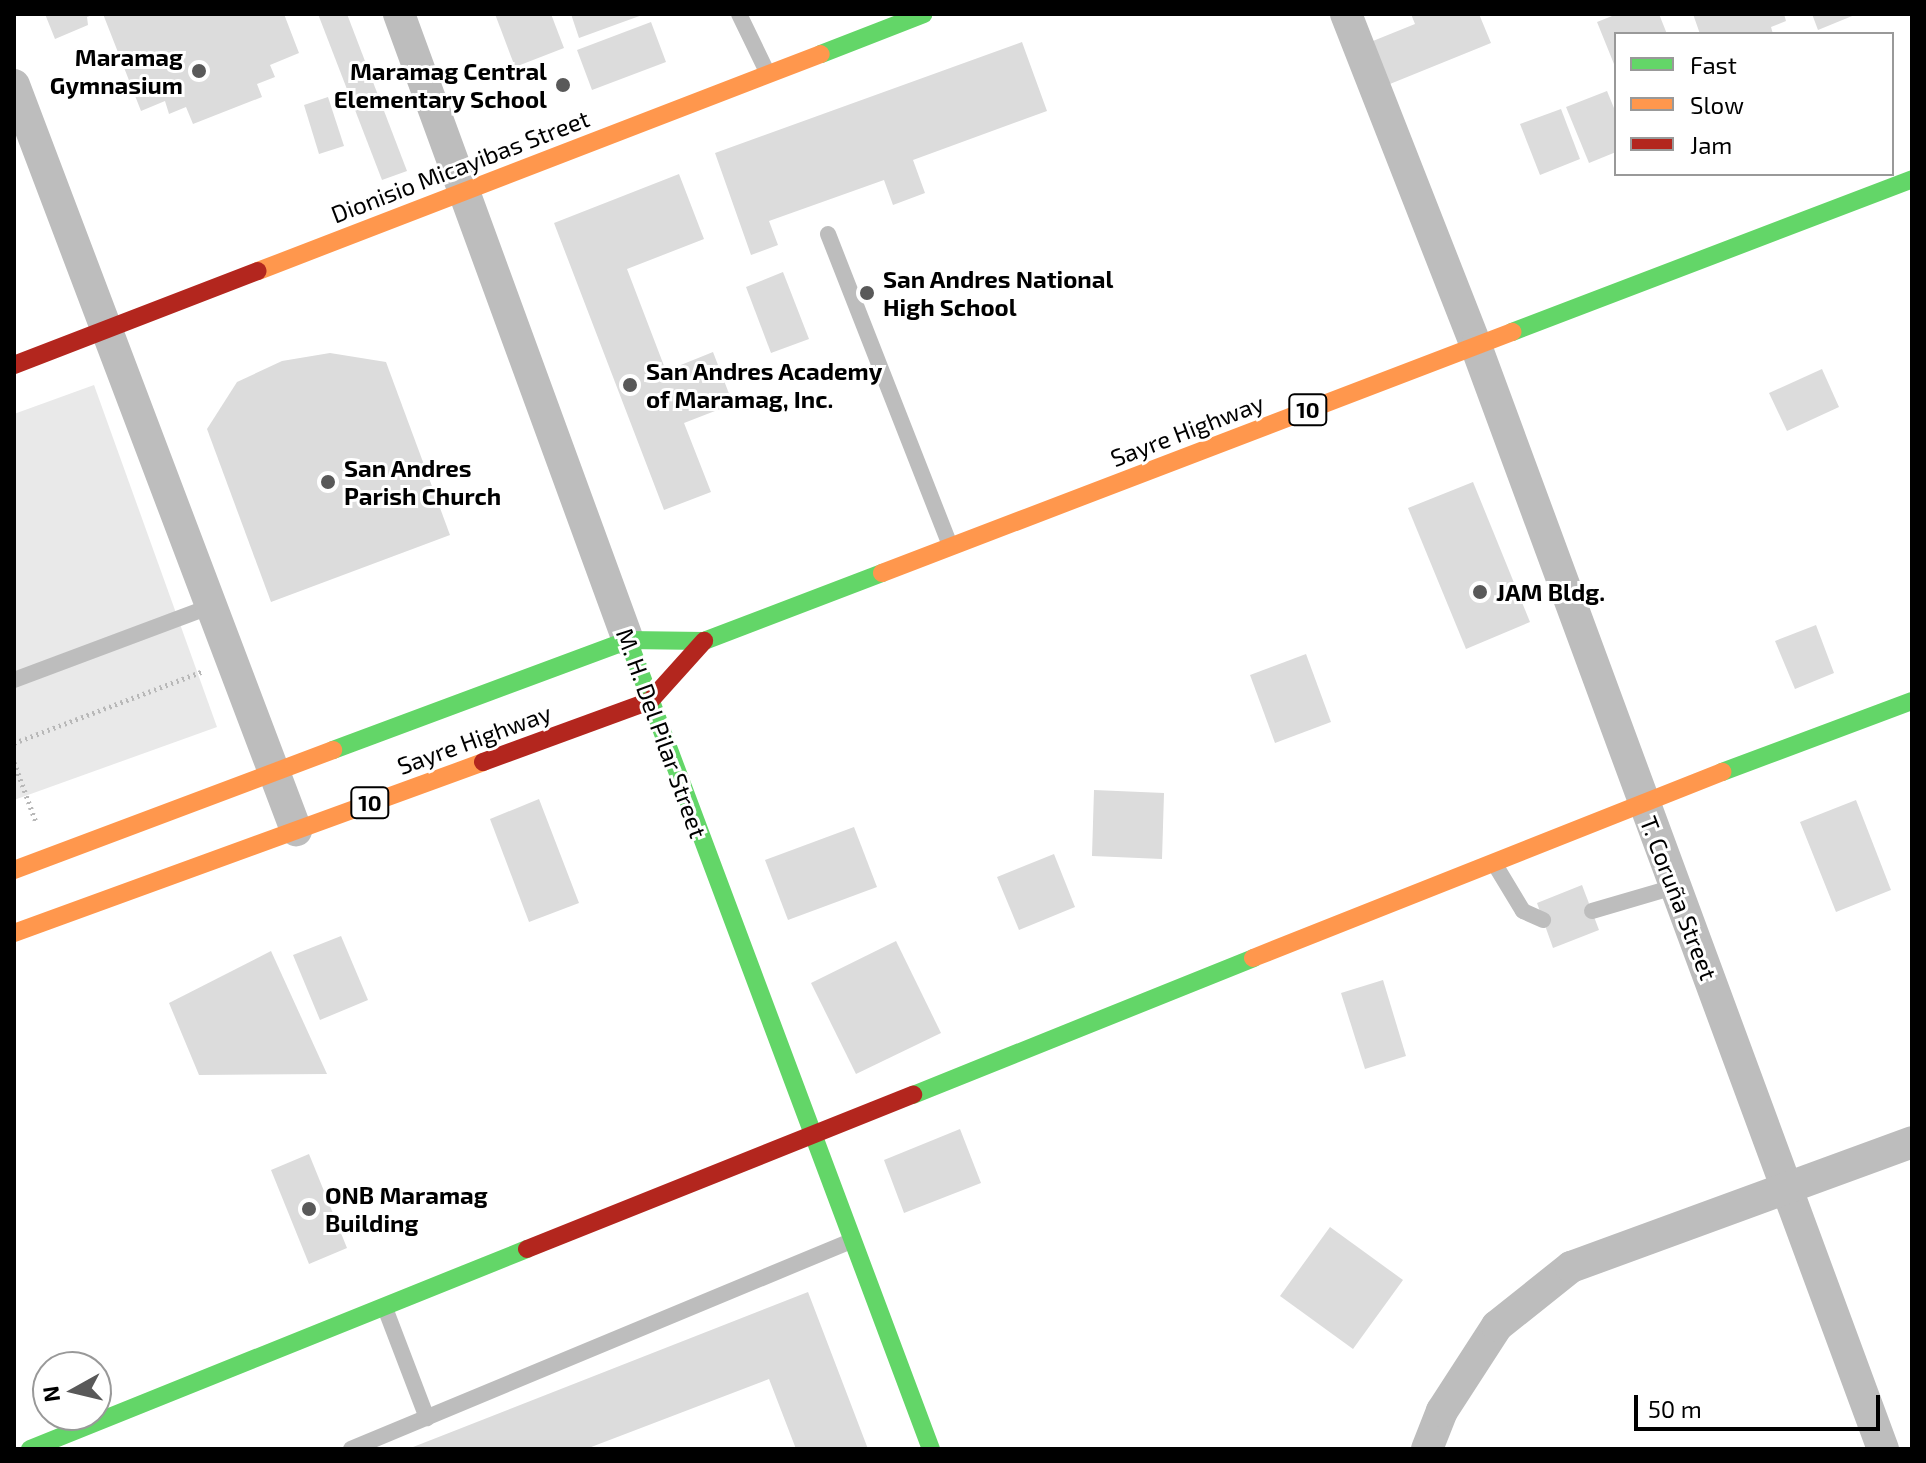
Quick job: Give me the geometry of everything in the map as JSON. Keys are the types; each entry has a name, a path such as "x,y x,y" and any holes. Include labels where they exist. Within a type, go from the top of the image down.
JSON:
{"main road":[{"name":"Dionisio Micayibas Street","path":"14,365 924,14"},
{"name":"Sayre Highway","path":"14,870 628,640 704,641 1912,179"},
{"name":"M. H. Del Pilar Street","path":"628,640 931,1449"},
{"name":"Sayre Highway","path":"14,933 650,701 704,641"},
{"path":"30,1449 383,1304 1642,802 1912,701"}],"street":[{"name":"M. H. Del Pilar Street","path":"399,14 628,640"},
{"name":"T. Coruña Street","path":"1346,14 1476,346 1642,802 1788,1184 1883,1449"},
{"path":"14,85 296,830"},
{"path":"1427,1449 1442,1411 1497,1326 1571,1267 1788,1184 1912,1142"}],"lane":[{"path":"739,14 768,74"},
{"path":"828,234 950,547"},
{"path":"14,680 212,606"},
{"path":"1493,862 1523,911 1543,920"},
{"path":"1592,911 1674,887"},
{"path":"351,1449 851,1241"},
{"path":"383,1304 427,1418"}],"path":[{"path":"14,743 232,661"},
{"path":"14,762 49,857"}],"shaded area":[{"path":"94,385 217,727 14,800 14,414"}],"building":[{"path":"45,14 95,14 87,17 88,25 55,39"},
{"name":"Maramag Gymnasium","path":"103,14 284,14 299,53 270,65 275,77 257,84 262,97 193,124 186,107 169,114 165,101 141,111"},
{"path":"318,14 347,14 407,171 382,180"},
{"path":"495,14 551,14 564,48 515,67"},
{"path":"571,14 645,14 579,38"},
{"path":"1411,14 1479,14 1491,43 1385,86 1368,43 1415,24"},
{"path":"1617,14 1659,14 1666,32 1614,32 1614,64 1597,22"},
{"path":"1693,14 1784,14 1786,21 1771,27 1772,32 1699,32"},
{"path":"1812,14 1857,14 1818,30"},
{"path":"651,22 666,62 592,90 577,50"},
{"path":"1022,42 1047,111 913,160 925,193 893,205 884,180 769,221 778,245 751,255 715,153"},
{"path":"1607,91 1614,108 1614,153 1589,163 1566,107"},
{"path":"328,97 344,146 319,154 304,105"},
{"path":"1561,109 1580,159 1540,175 1520,124"},
{"path":"679,174 704,239 627,269 666,371 713,352 733,404 684,423 711,492 664,510 554,223"},
{"path":"783,272 809,339 771,353 746,287"},
{"name":"San Andres Parish Church","path":"330,353 386,362 450,535 271,602 207,429 237,382 282,361"},
{"path":"1822,369 1839,407 1787,431 1769,393"},
{"name":"JAM Bldg.","path":"1473,482 1530,622 1466,649 1408,508"},
{"path":"1816,625 1834,673 1795,689 1775,641"},
{"path":"1306,654 1331,722 1275,743 1250,675"},
{"path":"1094,790 1164,793 1162,859 1092,856"},
{"path":"539,799 579,903 529,922 490,819"},
{"path":"1856,800 1891,890 1836,912 1800,822"},
{"path":"854,827 877,887 788,920 765,860"},
{"path":"1054,854 1075,907 1019,930 997,877"},
{"path":"1582,885 1599,930 1553,948 1537,903"},
{"path":"341,936 368,1000 320,1020 293,955"},
{"path":"896,941 941,1033 856,1074 811,983"},
{"path":"271,951 327,1074 199,1075 169,1003"},
{"path":"1383,980 1406,1056 1365,1069 1341,993"},
{"path":"960,1129 981,1183 904,1213 884,1160"},
{"name":"ONB Maramag Building","path":"309,1154 347,1248 309,1264 271,1170"},
{"path":"1330,1227 1403,1280 1353,1349 1280,1296"},
{"path":"808,1292 868,1449 796,1449 769,1379 586,1449 408,1449"}],"traffic: fast":[{"path":"821,54 924,14"},
{"path":"1512,332 1912,179"},
{"path":"333,750 628,640 704,641 882,573"},
{"path":"628,640 931,1449"},
{"path":"1722,772 1912,701"},
{"path":"913,1095 1253,958"},
{"path":"30,1449 527,1249"}],"traffic: slow":[{"path":"258,271 821,54"},
{"path":"882,573 1512,332"},
{"path":"14,870 333,750"},
{"path":"14,933 483,762"},
{"path":"1253,958 1722,772"}],"traffic: jam":[{"path":"14,365 258,271"},
{"path":"483,762 650,701 704,641"},
{"path":"527,1249 913,1095"}],"place":[{"name":"Maramag Gymnasium","path":"199,71"},
{"name":"Maramag Central Elementary School","path":"563,85"},
{"name":"San Andres National High School","path":"867,293"},
{"name":"San Andres Academy of Maramag, Inc.","path":"630,385"},
{"name":"San Andres Parish Church","path":"328,482"},
{"name":"JAM Bldg.","path":"1480,592"},
{"name":"ONB Maramag Building","path":"309,1209"}]}
